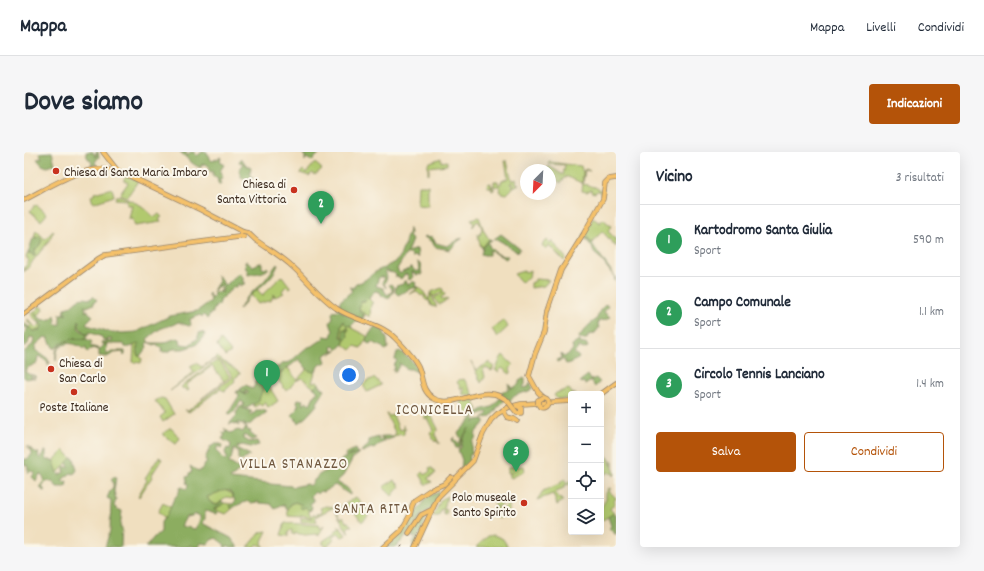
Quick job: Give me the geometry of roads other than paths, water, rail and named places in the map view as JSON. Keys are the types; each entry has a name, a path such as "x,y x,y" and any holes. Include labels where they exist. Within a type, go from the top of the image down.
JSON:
{"main road":[{"path":"102,152 116,170"},
{"path":"24,200 77,174 90,170 116,170 212,215 241,234 253,239 294,267 327,301 340,311 372,324 394,337 416,363 420,371 423,387 429,396 438,401 451,401 482,393 491,393 507,400 514,407"},
{"path":"542,401 529,376 532,363 544,332 547,311 563,266 604,197 605,183 609,179 616,178"},
{"path":"24,314 105,255 241,234"},
{"path":"604,392 616,383"},
{"path":"514,407 542,401"},
{"path":"383,547 401,531 410,515 412,504 415,500 430,490 460,475 474,459 480,439 489,423 520,402 568,402"},
{"path":"514,407 568,402"},
{"path":"503,413 508,418 512,416 514,407"},
{"path":"503,413 517,421"},
{"path":"415,547 426,523 427,516 433,508 439,495 452,480"},
{"path":"410,531 420,517 427,516"}],"place":[{"name":"Chiesa di Santa Maria Imbaro","path":"56,171"},
{"name":"Chiesa di Santa Vittoria","path":"294,190"},
{"name":"Campo Comunale","path":"321,224"},
{"name":"Chiesa di San Carlo","path":"51,369"},
{"name":"Poste Italiane","path":"74,392"},
{"name":"Kartodromo Santa Giulia","path":"267,393"},
{"name":"Circolo Tennis Lanciano","path":"516,472"},
{"name":"Polo museale Santo Spirito","path":"524,503"}],"district":[{"name":"ICONICELLA","path":"435,409"},
{"name":"VILLA STANAZZO","path":"294,463"},
{"name":"SANTA RITA","path":"372,508"}]}
